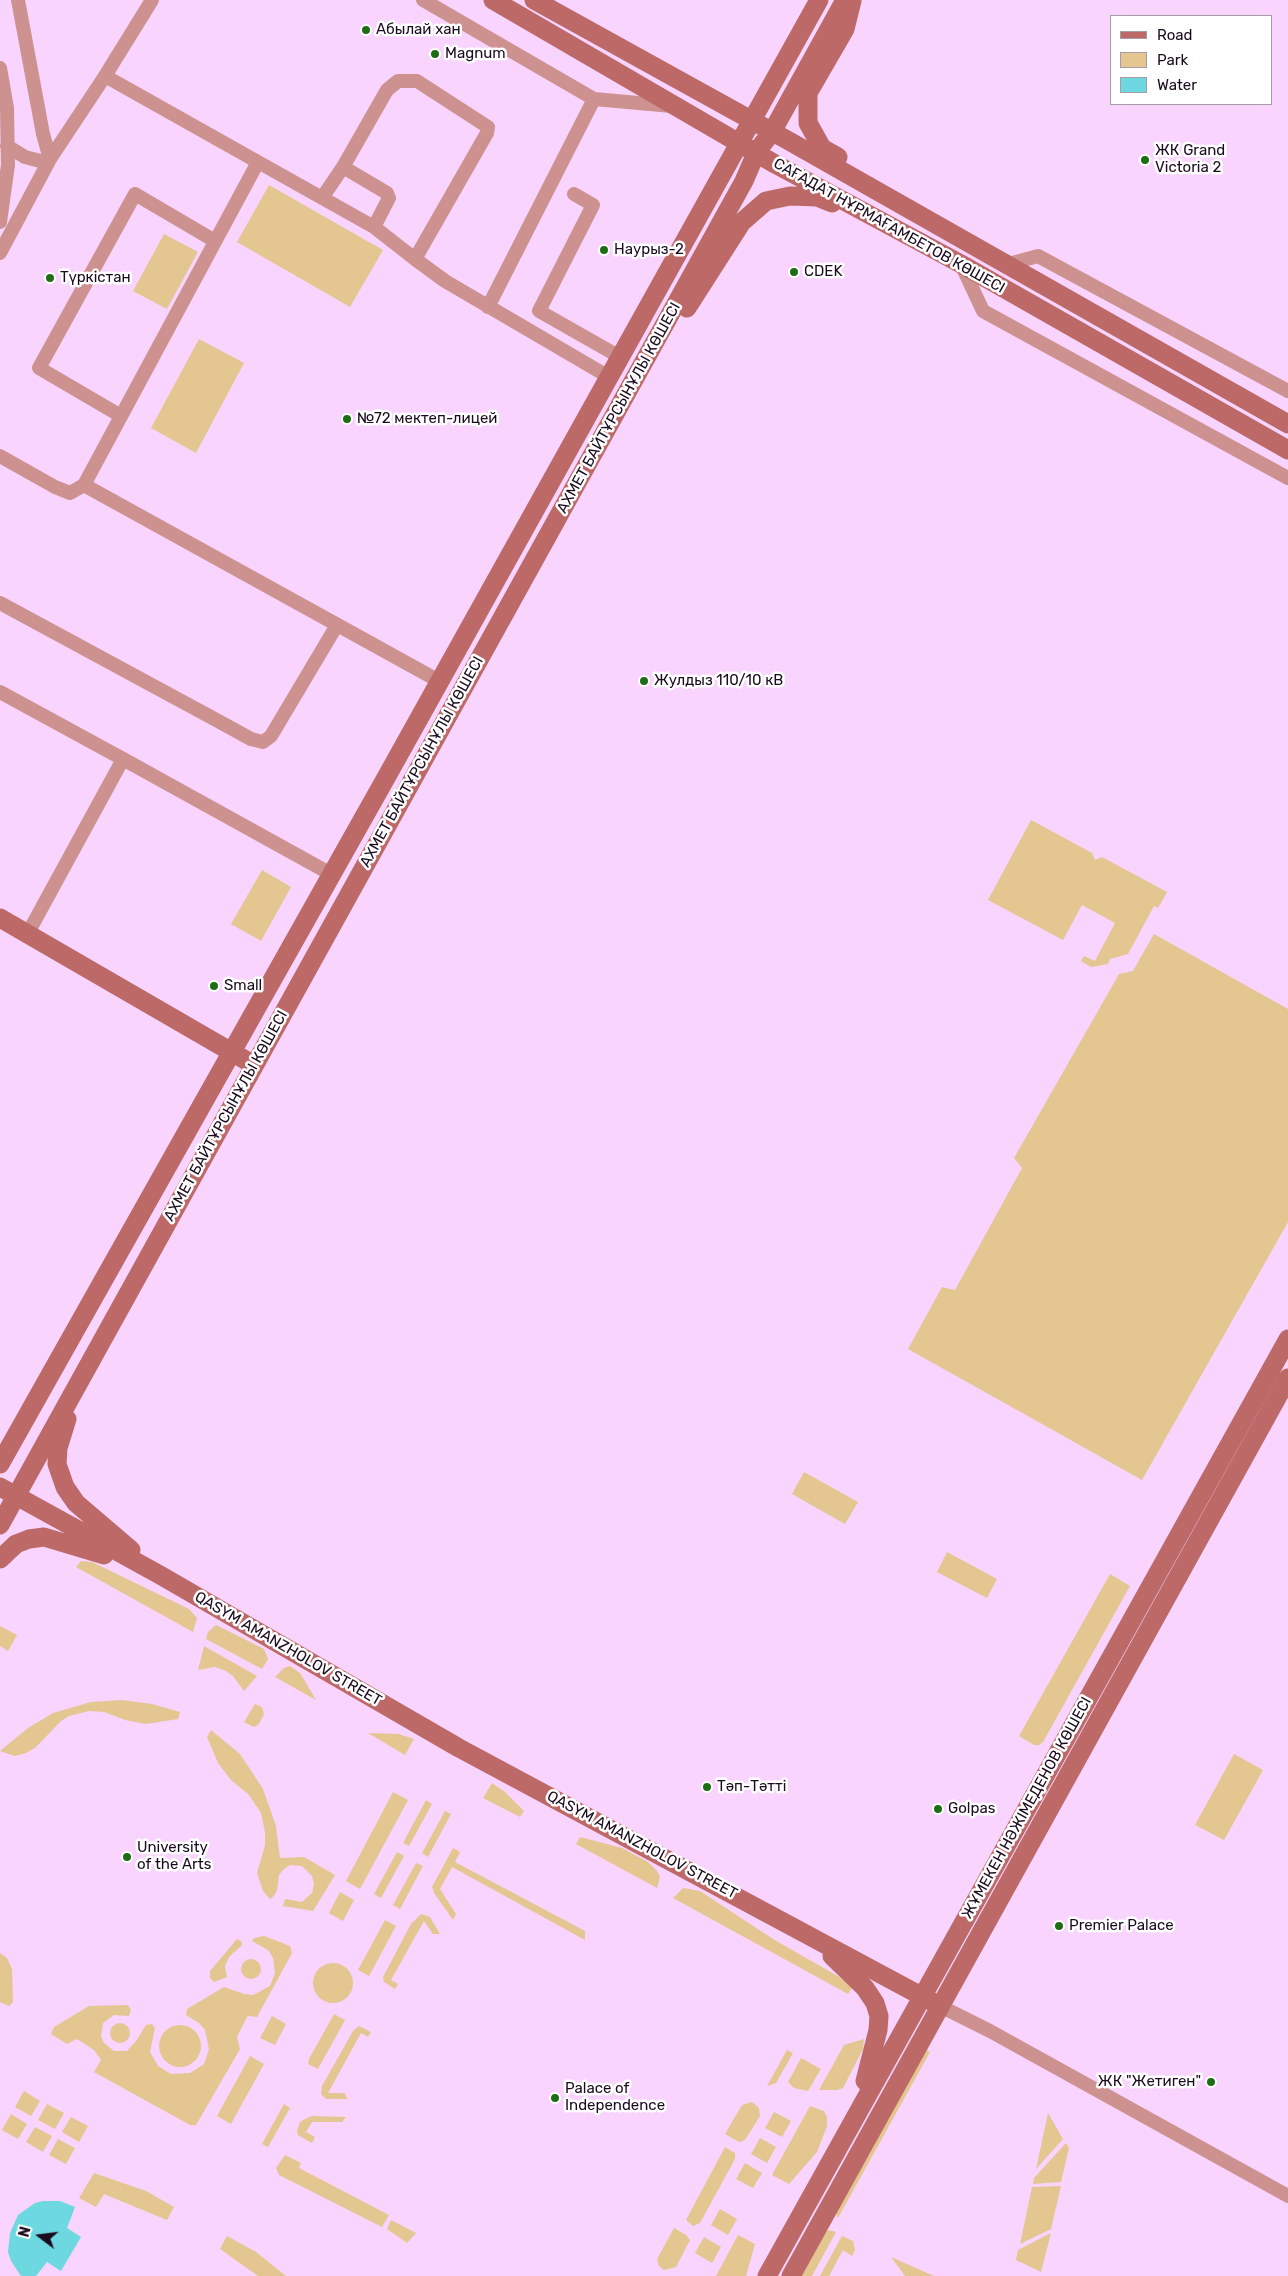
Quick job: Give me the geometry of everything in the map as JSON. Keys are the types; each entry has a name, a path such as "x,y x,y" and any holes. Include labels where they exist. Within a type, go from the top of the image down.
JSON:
{"street":[{"path":"18,0 49,161"},
{"path":"0,254 49,161 152,0"},
{"path":"422,0 594,99 680,107"},
{"name":"САҒАДАТ НҰРМАҒАМБЕТОВ КӨШЕСІ","path":"493,0 738,142 757,151 775,164 961,264 1288,450"},
{"name":"САҒАДАТ НҰРМАҒАМБЕТОВ КӨШЕСІ","path":"534,0 920,215 1005,265 1288,424"},
{"name":"АХМЕТ БАЙТҰРСЫНҰЛЫ КӨШЕСІ","path":"0,1464 819,0"},
{"name":"АХМЕТ БАЙТҰРСЫНҰЛЫ КӨШЕСІ","path":"0,1525 7,1491 108,1327 658,338 744,181 757,151 772,132 845,0"},
{"path":"852,0 845,30 808,93 808,123 822,148 898,192 920,215"},
{"path":"0,68 7,108 7,175 0,222"},
{"path":"105,76 374,227 445,281 488,308 609,377"},
{"path":"322,198 343,167 387,90 398,81 416,80 488,128 487,133 415,259"},
{"path":"488,308 594,99"},
{"path":"7,146 25,157 49,161"},
{"path":"0,456 55,488 70,492 84,485 258,162"},
{"path":"343,167 387,193 389,198 374,227"},
{"path":"121,416 39,368 135,194 215,241"},
{"path":"574,194 593,205 539,311 620,357"},
{"path":"658,338 687,308 742,222 766,201 790,196 817,197 876,218"},
{"path":"1005,265 1038,256 1288,391"},
{"path":"961,264 983,312 1288,478"},
{"path":"84,485 439,681"},
{"path":"0,603 251,739 263,742 271,736 337,625"},
{"path":"0,692 331,874"},
{"path":"28,933 123,759"},
{"path":"0,918 254,1065"},
{"path":"108,1327 63,1428 58,1448 57,1464 66,1487 76,1503 160,1575"},
{"name":"ЖҰМЕКЕН НӘЖІМЕДЕНОВ КӨШЕСІ","path":"767,2276 1288,1339"},
{"name":"ЖҰМЕКЕН НӘЖІМЕДЕНОВ КӨШЕСІ","path":"791,2276 1288,1378"},
{"name":"QASYM AMANZHOLOV STREET","path":"7,1491 160,1575 459,1748 922,1997 990,2031 1288,2196"},
{"path":"0,1560 16,1544 29,1539 44,1537 79,1546 160,1575"},
{"path":"802,1931 841,1963 865,1988 875,2002 879,2016 875,2049 850,2125"}],"green space":[{"path":"269,185 383,250 350,307 237,242"},
{"path":"164,234 198,252 167,309 133,291"},
{"path":"199,339 244,363 196,453 151,428"},
{"path":"1031,820 1092,853 1095,860 1102,857 1167,892 1158,908 1154,906 1128,954 1110,959 1108,964 1091,967 1081,961 1084,956 1095,961 1115,923 1082,905 1063,940 988,900"},
{"path":"262,870 291,887 261,941 231,924"},
{"path":"1154,934 1288,1009 1288,1222 1142,1480 908,1349 942,1287 955,1290 1022,1168 1014,1158 1119,974 1133,971"},
{"path":"804,1472 858,1502 845,1524 792,1494"},
{"path":"947,1552 997,1579 987,1598 937,1572"},
{"path":"81,1561 92,1562 189,1609 197,1618 193,1632 76,1567"},
{"path":"1110,1574 1130,1586 1043,1742 1039,1745 1034,1745 1019,1736"},
{"path":"216,1625 264,1649 268,1659 262,1669 206,1639 208,1632"},
{"path":"0,1626 17,1635 8,1651 0,1646"},
{"path":"204,1646 257,1676 244,1691 233,1676 226,1671 215,1667 198,1670"},
{"path":"290,1666 300,1673 316,1700 275,1677 284,1668"},
{"path":"122,1700 152,1704 180,1712 178,1719 146,1724 125,1720 104,1712 89,1711 69,1716 61,1721 35,1748 26,1753 15,1756 0,1751 28,1728 53,1713 91,1702"},
{"path":"255,1704 262,1707 264,1714 259,1724 254,1727 244,1722"},
{"path":"211,1730 240,1754 263,1789 276,1826 280,1858 304,1857 335,1875 313,1911 283,1906 285,1899 302,1902 312,1893 314,1884 312,1876 302,1866 290,1865 284,1869 279,1875 277,1891 272,1898 270,1899 263,1891 257,1873 265,1845 265,1832 261,1813 249,1795 231,1780 218,1763 207,1737"},
{"path":"368,1733 399,1734 414,1739 405,1755"},
{"path":"1234,1754 1263,1770 1224,1840 1195,1825"},
{"path":"492,1783 505,1792 524,1811 520,1817 483,1798"},
{"path":"393,1792 408,1800 360,1889 346,1881"},
{"path":"426,1800 432,1804 409,1846 403,1843"},
{"path":"445,1811 451,1814 428,1857 422,1853"},
{"path":"580,1837 622,1848 648,1862 658,1872 660,1877 657,1888 576,1844"},
{"path":"453,1848 460,1852 455,1862 585,1931 585,1940 452,1867 440,1889 456,1914 453,1920 434,1893 432,1887"},
{"path":"397,1852 404,1856 381,1898 374,1894"},
{"path":"416,1863 423,1866 400,1909 393,1905"},
{"path":"683,1888 700,1891 773,1939 841,1978 852,1988 848,1994 673,1898"},
{"path":"340,1892 354,1900 343,1921 329,1913"},
{"path":"421,1914 430,1917 440,1934 433,1934 424,1921 391,1980 398,1984 395,1989 384,1982 383,1977 411,1924"},
{"path":"385,1920 396,1926 369,1976 358,1970"},
{"path":"264,1936 290,1946 292,1953 257,2017 248,2016 246,2019 237,2037 240,2049 196,2125 190,2125 94,2072 101,2060 94,2050 77,2039 67,2044 51,2034 54,2027 89,2006 128,2005 131,2010 129,2016 114,2015 103,2023 101,2036 104,2043 114,2051 127,2051 146,2025 152,2024 155,2028 150,2052 158,2066 171,2074 190,2073 204,2064 209,2049 205,2030 199,2023 186,2015 187,2009 224,1987 253,1995 270,1986 275,1973 273,1958 268,1950 252,1941 254,1938"},
{"path":"237,1939 241,1941 242,1945 229,1957 225,1966 227,1977 214,1982 210,1978 210,1971"},
{"path":"0,1953 7,1958 12,1969 13,2002 9,2006 0,2002"},
{"path":"251,1959 258,1962 261,1969 258,1976 251,1979 244,1976 241,1969 244,1962"},
{"path":"333,1963 347,1969 353,1983 347,1997 333,2003 319,1997 313,1983 319,1969"},
{"path":"334,2014 345,2020 318,2069 308,2064 309,2059"},
{"path":"272,2016 286,2024 275,2045 260,2038"},
{"path":"120,2023 127,2026 130,2033 127,2040 120,2043 113,2040 110,2033 113,2026"},
{"path":"180,2025 195,2031 201,2046 195,2061 180,2067 165,2061 159,2046 165,2031"},
{"path":"359,2026 371,2032 368,2037 361,2033 328,2093 344,2093 348,2099 326,2099 321,2094 322,2086 353,2031"},
{"path":"864,2039 863,2049 843,2088 819,2090 844,2045"},
{"path":"923,2048 930,2052 838,2218 835,2212"},
{"path":"787,2050 793,2053 776,2083 767,2086"},
{"path":"250,2056 264,2064 231,2124 217,2116"},
{"path":"801,2058 821,2069 808,2091 794,2088 788,2082"},
{"path":"24,2091 40,2101 31,2116 15,2107"},
{"path":"752,2102 759,2108 760,2116 745,2140 739,2142 725,2134 742,2105"},
{"path":"47,2104 64,2113 55,2129 38,2120"},
{"path":"284,2104 290,2108 268,2147 262,2144"},
{"path":"810,2106 824,2111 827,2117 827,2126 817,2152 789,2184 772,2175"},
{"path":"774,2112 791,2121 782,2137 765,2128"},
{"path":"1048,2113 1063,2139 1036,2169"},
{"path":"11,2114 27,2124 18,2139 2,2130"},
{"path":"71,2117 88,2126 79,2142 62,2132"},
{"path":"309,2117 346,2117 342,2122 312,2122 306,2132 315,2137 312,2143 298,2135 297,2131 300,2122"},
{"path":"35,2127 52,2136 43,2152 26,2142"},
{"path":"760,2138 776,2147 767,2163 751,2154"},
{"path":"58,2139 75,2148 66,2164 49,2155"},
{"path":"1066,2143 1069,2148 1061,2182 1033,2184 1034,2178"},
{"path":"725,2147 735,2153 735,2159 700,2223 693,2226 686,2220"},
{"path":"285,2155 301,2163 299,2168 389,2215 382,2227 279,2175 276,2168"},
{"path":"745,2163 762,2173 753,2188 736,2179"},
{"path":"94,2173 146,2191 174,2207 167,2220 104,2194 96,2207 79,2198"},
{"path":"1061,2186 1051,2229 1020,2244 1032,2187"},
{"path":"720,2209 737,2219 728,2235 711,2225"},
{"path":"391,2220 416,2233 407,2243 387,2229"},
{"path":"674,2228 686,2235 690,2240 676,2267 664,2270 659,2266 657,2259"},
{"path":"826,2231 836,2232 812,2276 799,2276"},
{"path":"1051,2233 1041,2272 1016,2260 1018,2250"},
{"path":"738,2235 755,2244 746,2276 716,2276"},
{"path":"227,2236 256,2252 286,2276 258,2276 220,2249"},
{"path":"842,2236 853,2241 855,2250 852,2256 843,2250 829,2276 820,2276"},
{"path":"704,2237 721,2247 712,2263 695,2253"},
{"path":"891,2257 934,2276 905,2276"}],"water":[{"path":"60,2201 75,2207 67,2228 81,2237 61,2271 47,2262 36,2276 21,2276 11,2261 8,2252 10,2233 18,2215 35,2203"}],"place":[{"name":"Абылай хан","path":"366,30"},
{"name":"Magnum","path":"435,54"},
{"name":"ЖК Grand Victoria 2","path":"1145,160"},
{"name":"Наурыз-2","path":"604,250"},
{"name":"CDEK","path":"794,272"},
{"name":"Түркістан","path":"50,278"},
{"name":"№72 мектеп-лицей","path":"347,419"},
{"name":"Жулдыз 110/10 кВ","path":"644,681"},
{"name":"Small","path":"214,986"},
{"name":"Тәп-Тәтті","path":"707,1787"},
{"name":"Golpas","path":"938,1809"},
{"name":"University of the Arts","path":"127,1857"},
{"name":"Premier Palace","path":"1059,1926"},
{"name":"ЖК \"Жетиген\"","path":"1211,2082"},
{"name":"Palace of Independence","path":"555,2098"}]}
